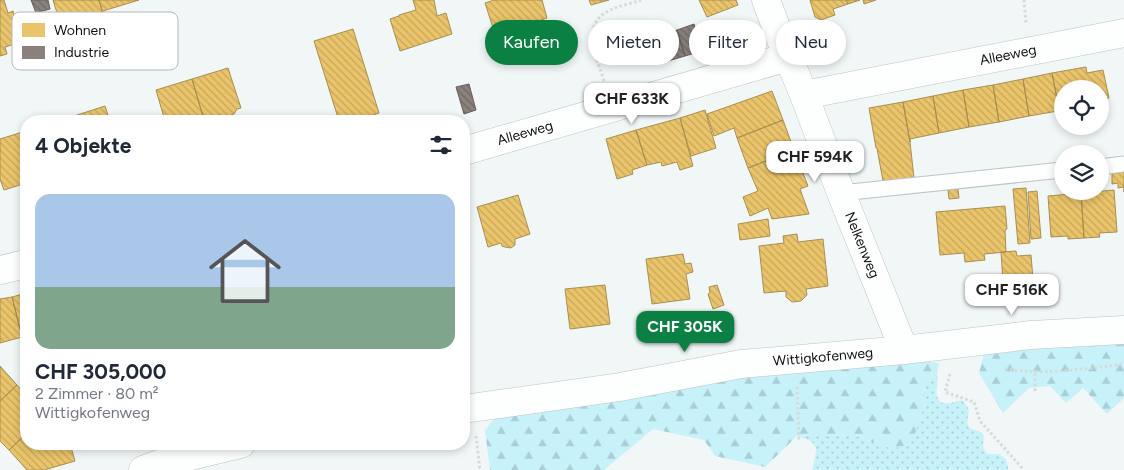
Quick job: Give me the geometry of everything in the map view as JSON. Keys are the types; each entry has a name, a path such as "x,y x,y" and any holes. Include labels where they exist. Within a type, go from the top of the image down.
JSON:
{"street":[{"name":"Nelkenweg","path":"766,0 776,26"},
{"name":"Alleeweg","path":"804,95 1124,33"},
{"name":"Alleeweg","path":"470,149 776,60"},
{"name":"Nelkenweg","path":"791,65 904,350"},
{"path":"0,270 20,265"},
{"name":"Wittigkofenweg","path":"470,409 620,387 741,364 904,350 1031,336 1124,330"},
{"path":"143,470 165,462 215,450"}],"lane":[{"path":"1109,166 1124,164"},
{"path":"841,193 1054,171"}],"path":[{"path":"612,108 593,42 592,30 597,20 606,12 642,0"},
{"path":"1024,0 1027,29"},
{"path":"796,359 799,441"},
{"path":"1035,372 1035,391"},
{"path":"950,373 945,392 974,402 980,421 1024,470"}],"green space":[{"path":"1124,338 1124,398 1107,414 1083,388 1066,403 1050,386 1029,388 1003,413 979,373 985,350"},
{"path":"921,360 939,363 937,375 925,385 920,421 915,433 905,445 893,449 850,434 797,436 765,467 715,456 704,440 653,429 604,470 490,470 485,430 499,413 730,377"},
{"path":"937,375 937,392 940,402 948,403 962,400 966,404 969,411 969,428 981,432 984,436 983,445 985,452 987,454 999,454 1006,459 1008,470 812,470 816,448 811,441 797,436 850,434 893,449 920,421 925,385"}],"building: Wohnen":[{"path":"0,0 4,0 8,13 13,12 12,45 5,47 7,54 0,56"},
{"path":"53,0 99,0 103,12 60,12 57,12"},
{"path":"99,0 139,0 103,11"},
{"path":"413,0 434,0 437,16 446,13 452,34 400,51 390,19 416,10"},
{"path":"494,0 542,0 547,18 541,20 490,20 485,3"},
{"path":"589,0 609,0 591,5"},
{"path":"699,0 736,0 738,5 707,17"},
{"path":"810,0 846,0 848,4 833,9 835,15 821,20 815,17"},
{"path":"846,0 860,0 848,4"},
{"path":"863,0 876,0 864,4"},
{"path":"353,29 379,113 373,115 337,115 314,41"},
{"path":"1086,67 1087,73 1103,70 1105,80 1054,80 1054,83 1052,73"},
{"path":"228,68 241,108 231,115 203,115 192,79"},
{"path":"1052,73 1054,112 1029,116 1023,79"},
{"path":"192,79 203,115 163,115 156,90"},
{"path":"1023,79 1029,116 999,122 993,85"},
{"path":"993,85 999,122 969,127 963,90"},
{"path":"963,90 969,127 939,133 933,96"},
{"path":"772,91 783,120 737,138 734,128 714,136 707,114"},
{"path":"933,96 939,133 910,139 910,142 903,102"},
{"path":"903,102 914,178 883,181 869,108"},
{"path":"105,106 108,115 77,115"},
{"path":"705,110 716,148 691,156 680,118"},
{"path":"680,118 693,166 680,170 677,162 662,166 661,162 647,165 636,130"},
{"path":"783,120 794,150 748,168 737,138"},
{"path":"636,130 647,165 632,170 633,174 617,179 606,139"},
{"path":"20,133 20,185 4,190 0,179 0,139"},
{"path":"794,150 808,186 800,189 809,214 772,219 768,208 750,216 743,197 758,191 748,168"},
{"path":"1124,172 1124,187 1118,188 1118,183 1112,184 1112,173"},
{"path":"1026,188 1030,243 1018,244 1013,189"},
{"path":"958,189 959,198 949,199 948,190"},
{"path":"1109,190 1114,190 1117,232 1099,233 1100,237 1084,238 1081,200 1109,200"},
{"path":"1037,191 1041,238 1031,239 1028,192"},
{"path":"518,195 530,234 515,239 515,245 511,248 502,246 501,243 488,247 477,207"},
{"path":"1054,195 1054,200 1081,200 1084,238 1068,239 1068,236 1051,237 1048,196"},
{"path":"1005,206 1006,252 984,254 985,260 965,262 964,253 940,255 936,212"},
{"path":"768,219 770,236 740,240 738,224"},
{"path":"797,234 798,242 823,239 828,286 806,289 807,295 801,301 792,302 786,297 786,291 764,293 759,246 784,243 783,236"},
{"path":"1016,251 1017,256 1031,255 1033,279 1003,282 1001,252"},
{"path":"683,254 685,264 691,263 693,272 686,274 690,299 652,304 646,259"},
{"path":"605,285 610,324 570,329 565,289"},
{"path":"717,285 724,305 713,309 708,294 710,293 709,287"},
{"path":"20,295 20,329 12,297"},
{"path":"12,297 20,329 20,338 0,343 0,299"},
{"path":"0,366 17,385 0,401"},
{"path":"17,385 20,388 20,440 9,450 0,441 0,401"},
{"path":"20,440 20,450 72,450 75,461 44,470 27,470 9,450"}],"building: Industrie":[{"path":"31,0 48,0 50,9 36,12"},
{"path":"689,26 689,55 685,56 679,36 679,29"},
{"path":"679,36 685,56 679,58"},
{"path":"469,84 476,110 464,114 456,87"}]}
